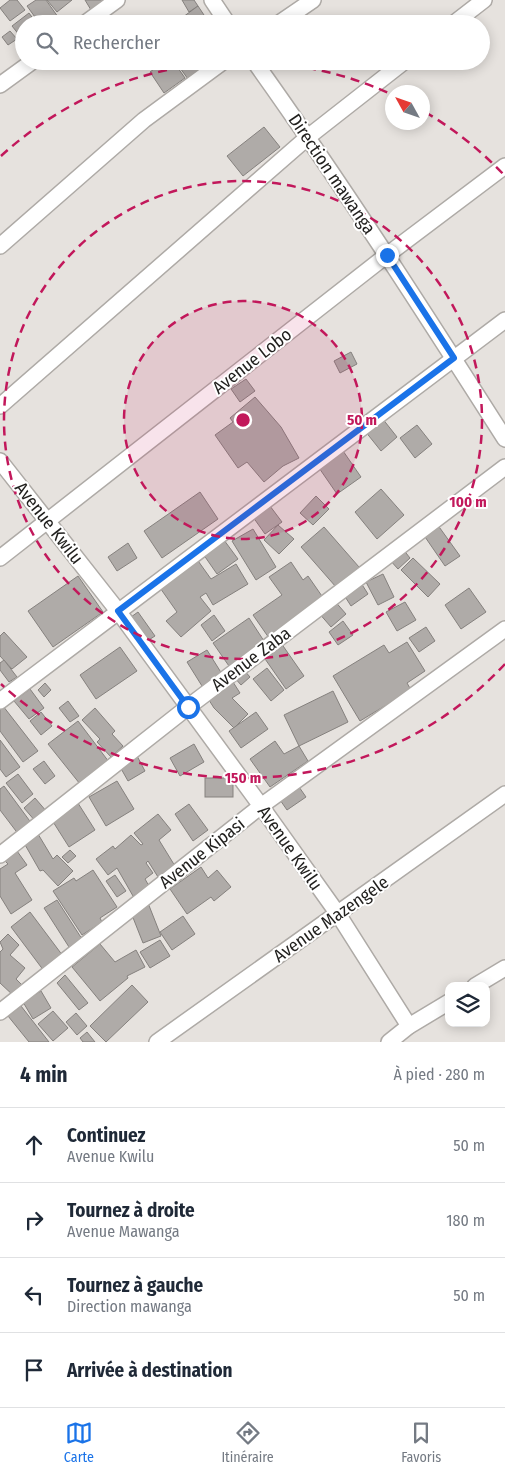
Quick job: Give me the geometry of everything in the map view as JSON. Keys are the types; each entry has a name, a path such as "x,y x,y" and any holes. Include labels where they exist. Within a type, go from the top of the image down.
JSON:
{"street":[{"path":"96,15 116,0"},
{"path":"212,0 222,15"},
{"path":"291,15 313,0"},
{"path":"465,15 484,0"},
{"path":"0,85 21,70"},
{"path":"0,246 144,120 212,70"},
{"name":"Direction mawanga","path":"260,70 387,255 505,439"},
{"path":"0,406 308,137 394,70"},
{"name":"Avenue Lobo","path":"0,558 387,255 505,166"},
{"path":"0,700 505,320"},
{"name":"Avenue Kwilu","path":"0,461 118,611 261,806 338,914 409,1026"},
{"name":"Avenue Zaba","path":"0,855 188,707 505,467"},
{"name":"Avenue Kipasi","path":"0,1012 261,806 505,629"},
{"name":"Avenue Mazengele","path":"157,1042 505,794"},
{"path":"482,982 505,968"},
{"path":"389,1042 409,1026 445,1004"}],"building":[{"path":"10,0 17,0 25,10 15,15 10,21 0,8"},
{"path":"36,0 46,0 57,15 34,15 27,6"},
{"path":"47,0 72,0 57,12"},
{"path":"85,0 107,0 91,10"},
{"path":"182,0 194,0 198,6 189,12"},
{"path":"198,6 204,15 186,15"},
{"path":"10,31 15,37 15,40 8,45 2,37"},
{"path":"153,70 179,70 185,78 164,93 150,72"},
{"path":"182,70 200,70 188,79"},
{"path":"264,127 280,147 243,176 227,156"},
{"path":"351,352 357,364 340,373 334,361"},
{"path":"246,379 255,391 240,402 231,389"},
{"path":"255,397 281,427 299,458 283,466 264,482 247,462 238,468 215,435 233,422 230,418"},
{"path":"382,418 397,437 381,451 365,431"},
{"path":"417,425 432,444 415,458 400,438"},
{"path":"341,448 361,477 337,494 317,465"},
{"path":"381,489 404,515 377,539 355,512"},
{"path":"200,492 218,519 162,558 144,531"},
{"path":"316,496 329,509 313,525 300,513"},
{"path":"270,506 282,522 265,534 253,517"},
{"path":"437,524 460,556 445,566 423,534"},
{"path":"278,525 294,539 279,554 264,540"},
{"path":"324,527 359,567 336,587 301,547"},
{"path":"253,529 276,567 256,580 232,541"},
{"path":"221,536 238,559 217,574 201,551"},
{"path":"128,543 137,558 117,571 108,557"},
{"path":"402,548 410,558 398,569 389,559"},
{"path":"196,558 211,579 236,564 248,584 213,605 206,593 200,597 211,611 181,637 166,621 177,612 158,585"},
{"path":"413,558 440,584 428,597 401,570"},
{"path":"291,562 303,580 308,576 324,599 269,638 253,615 282,595 269,577"},
{"path":"383,574 394,597 378,605 366,582"},
{"path":"78,576 103,612 53,647 28,611"},
{"path":"361,583 368,594 351,606 344,595"},
{"path":"469,588 486,612 461,629 445,605"},
{"path":"333,599 346,614 331,627 318,612"},
{"path":"405,602 416,620 397,631 386,612"},
{"path":"138,612 155,636 147,641 131,617"},
{"path":"214,615 225,631 212,641 201,625"},
{"path":"249,618 264,641 229,666 213,643"},
{"path":"343,621 353,635 338,645 329,632"},
{"path":"426,627 435,641 419,652 409,638"},
{"path":"4,632 27,657 12,669 0,656 0,636"},
{"path":"407,642 425,671 407,683 411,690 360,721 333,676 384,645 389,653"},
{"path":"281,643 304,676 286,689 263,656"},
{"path":"120,647 137,671 96,699 80,675"},
{"path":"207,650 222,674 202,686 187,662"},
{"path":"4,660 17,677 9,682 0,670 0,663"},
{"path":"267,668 284,690 271,701 253,679"},
{"path":"243,669 250,677 241,685 234,677"},
{"path":"233,682 240,693 232,698 248,714 234,728 214,708 207,697"},
{"path":"45,683 51,690 44,697 38,690"},
{"path":"30,689 44,708 29,719 14,701"},
{"path":"333,691 348,722 299,746 284,715"},
{"path":"68,701 79,716 70,722 59,708"},
{"path":"3,706 38,751 23,762 0,731 0,708"},
{"path":"95,708 115,731 112,734 123,746 111,757 97,742 100,739 82,720"},
{"path":"41,712 52,726 41,735 30,721"},
{"path":"256,712 268,729 241,748 229,731"},
{"path":"78,721 109,762 80,784 48,744"},
{"path":"0,740 20,767 6,777 0,769"},
{"path":"275,741 284,754 299,746 308,761 270,787 250,759"},
{"path":"194,744 204,762 180,776 170,758"},
{"path":"136,754 145,771 128,781 119,765"},
{"path":"44,761 55,776 45,784 33,769"},
{"path":"18,774 33,794 22,803 6,783"},
{"path":"205,778 233,778 233,797 205,797"},
{"path":"117,781 134,809 106,826 89,797"},
{"path":"297,784 306,797 287,810 278,797"},
{"path":"4,786 32,824 19,835 0,810 0,789"},
{"path":"35,798 47,812 36,822 24,808"},
{"path":"76,800 95,830 69,847 50,817"},
{"path":"189,804 208,830 193,841 175,814"},
{"path":"158,814 171,830 159,840 175,866 158,877 148,861 146,863 153,873 145,879 149,886 133,896 117,868 108,875 96,859 113,846 115,849 131,835 141,845 143,844 134,833"},
{"path":"38,834 53,859 57,855 73,871 58,886 43,870 40,871 24,843"},
{"path":"70,850 76,856 68,863 62,857"},
{"path":"17,851 27,865 15,873 32,900 11,914 0,896 0,869 8,864 4,860"},
{"path":"201,867 208,878 217,870 231,887 214,901 211,897 187,914 170,889"},
{"path":"93,870 117,907 100,918 102,922 82,935 53,891 74,878 76,881"},
{"path":"115,875 126,891 117,897 106,881"},
{"path":"57,900 82,939 69,947 44,908"},
{"path":"148,903 161,936 143,943 130,910"},
{"path":"30,912 63,956 44,971 11,927"},
{"path":"183,916 195,934 172,950 160,932"},
{"path":"8,934 19,945 10,955 25,968 16,979 24,987 15,997 0,983 0,952 3,949 0,942"},
{"path":"160,940 170,956 150,968 140,952"},
{"path":"100,944 115,962 136,950 145,967 127,976 128,978 100,1001 72,967"},
{"path":"65,975 88,1003 79,1010 57,983"},
{"path":"132,985 148,1002 106,1042 90,1026"},
{"path":"41,991 51,1008 33,1019 23,1002"},
{"path":"21,1006 49,1042 29,1042 8,1016"},
{"path":"53,1011 68,1028 53,1041 38,1024"},
{"path":"76,1013 87,1026 77,1035 66,1022"},
{"path":"87,1032 95,1042 83,1042 80,1038"}],"route":[{"path":"188,707 118,611 454,358 387,255"}]}
